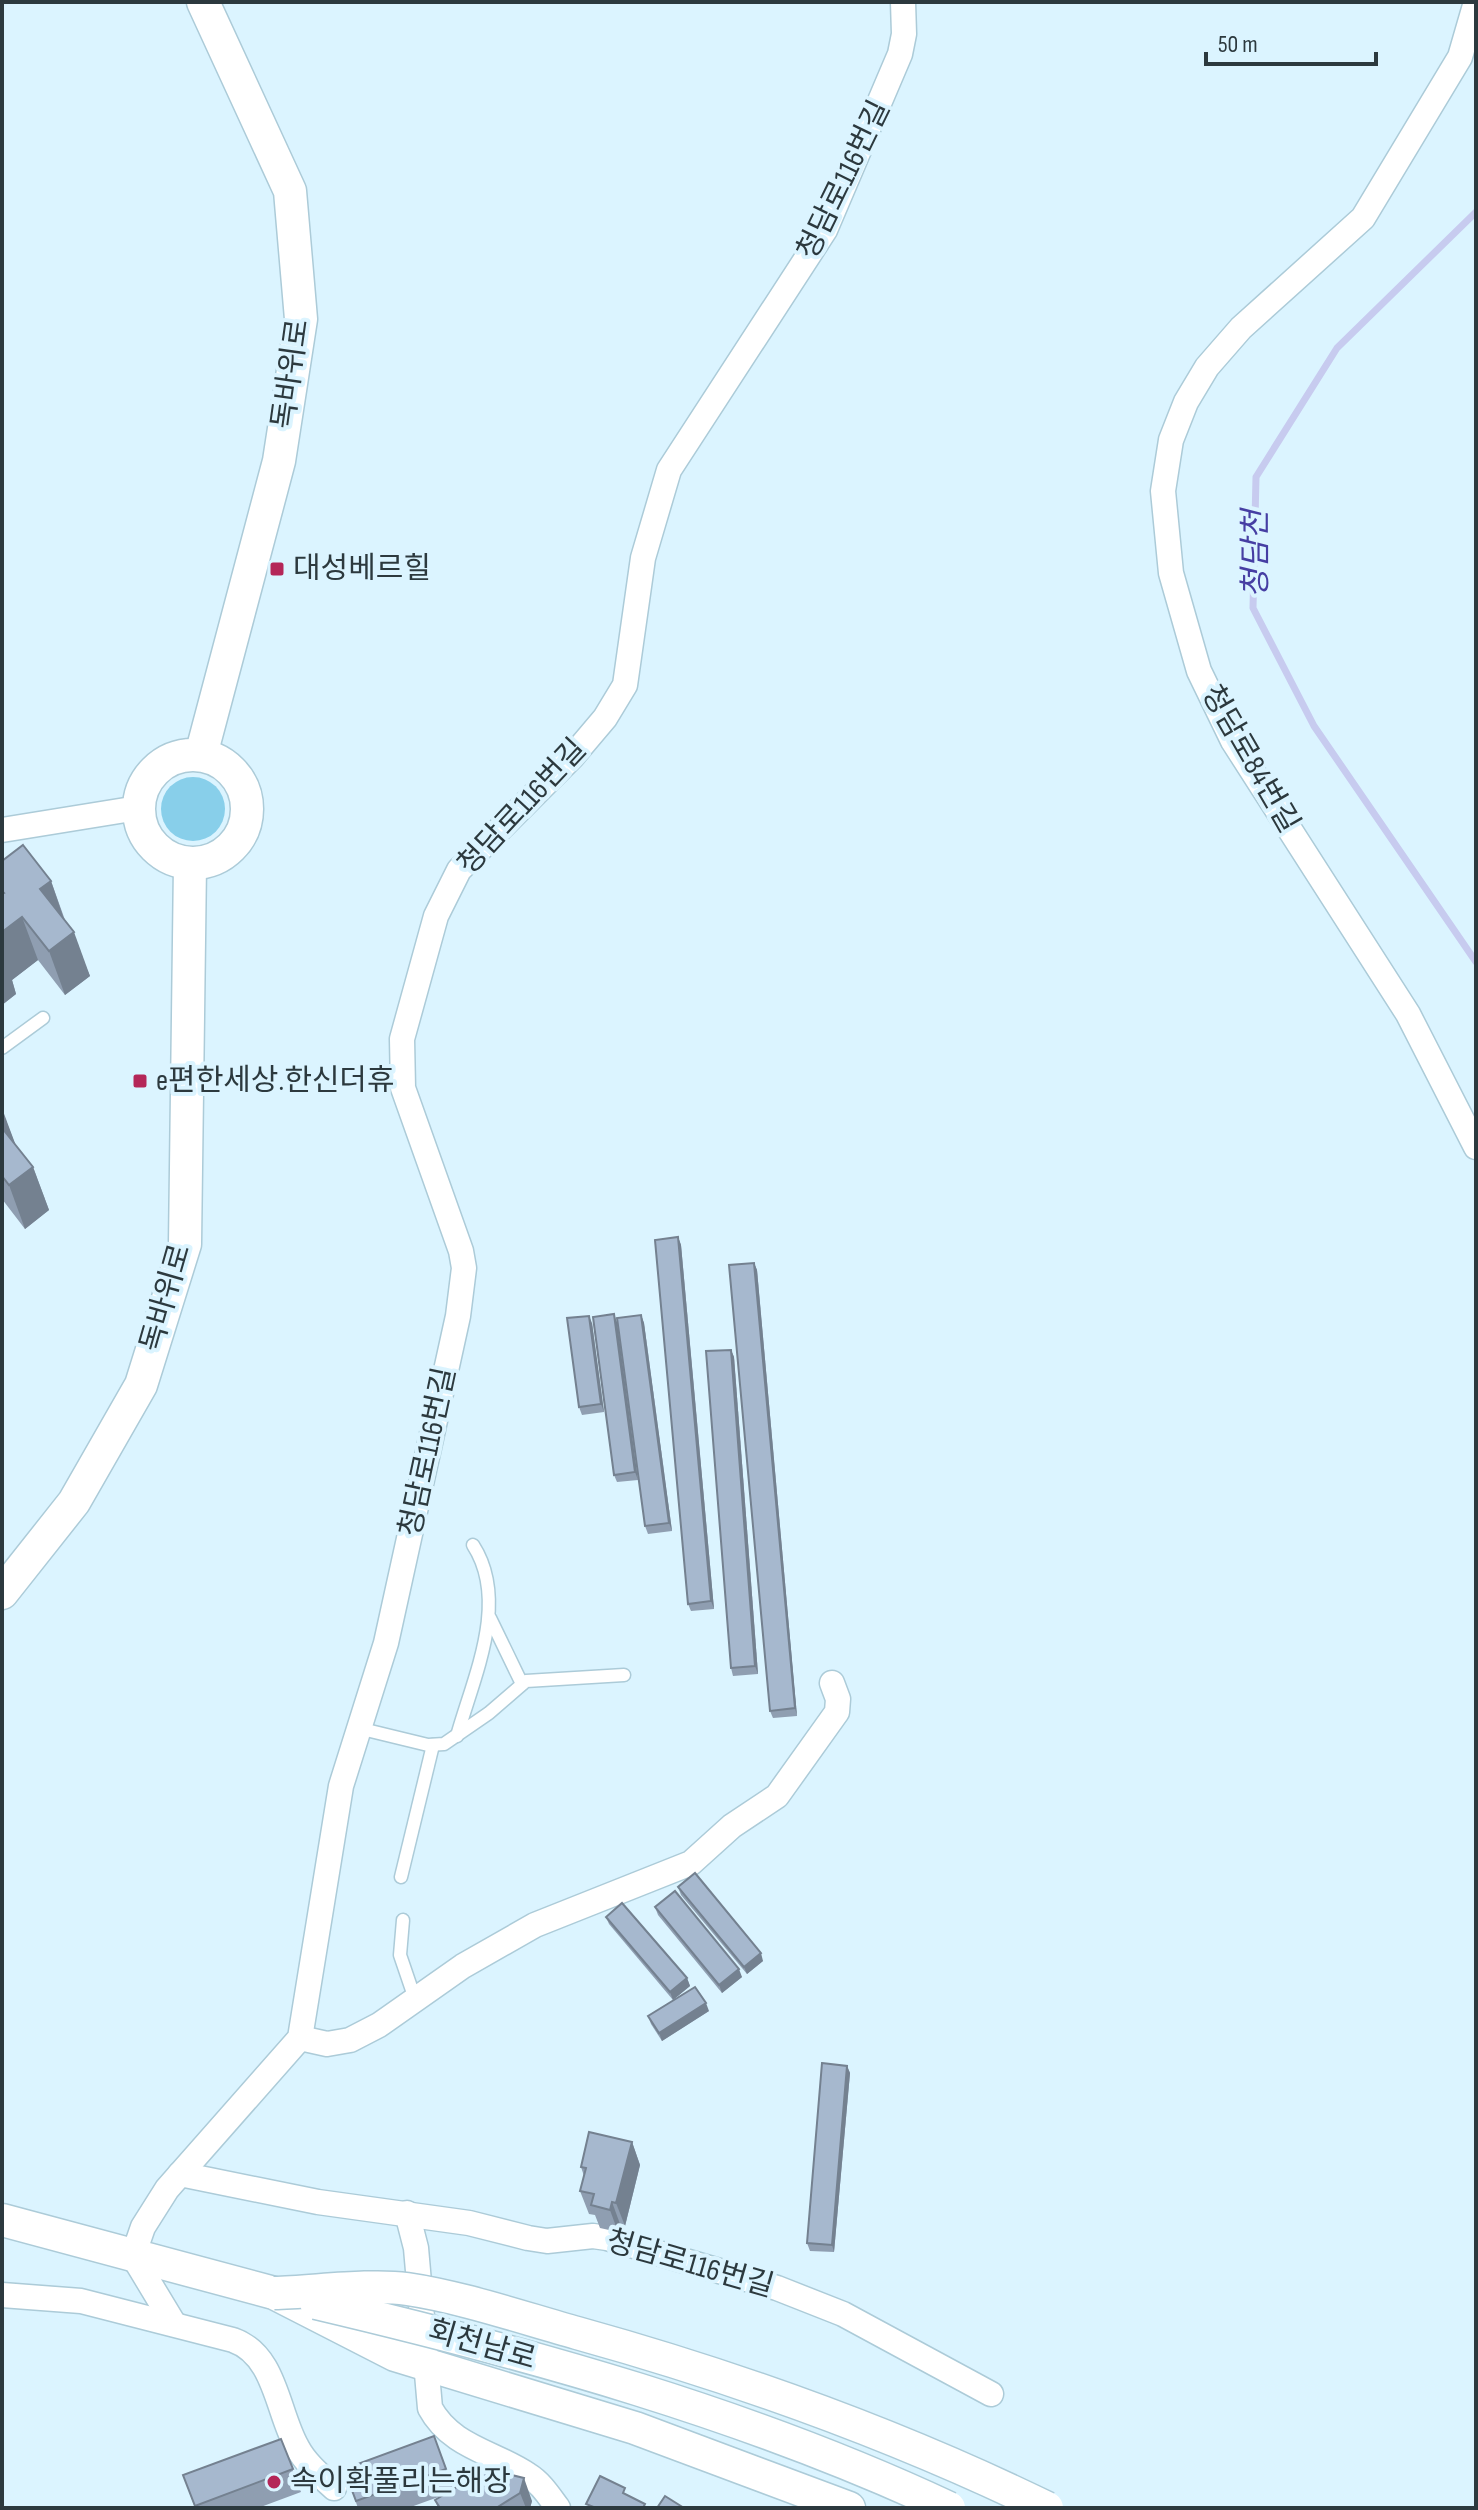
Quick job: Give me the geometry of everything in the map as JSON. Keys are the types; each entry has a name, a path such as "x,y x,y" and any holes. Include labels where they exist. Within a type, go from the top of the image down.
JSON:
{"main road":[{"name":"독바위로","path":"201,755 279,461 301,319 290,191 203,2"},
{"path":"182,755 201,755 218,760 233,772 243,787 247,814 238,840 225,853 208,861 190,864 166,856 147,840 138,808 146,782 165,762 182,755"},
{"name":"독바위로","path":"2,1593 74,1502 141,1385 185,1244 190,864"},
{"name":"회천남로","path":"2,2220 274,2293 451,2335 708,2411 853,2463 949,2508"},
{"path":"274,2293 406,2289 580,2334 711,2371 791,2399 909,2444 1047,2508"},
{"path":"274,2293 395,2355 622,2424 849,2508"}],"street":[{"name":"청담로116번길","path":"300,2038 341,1786 386,1643 462,1290 461,1251 403,1088 402,1039 436,916 459,870 572,757 605,718 625,685 643,558 651,521 669,470 825,230 893,74 904,34 903,2"},
{"name":"청담로84번길","path":"1476,2 1460,57 1363,218 1241,328 1207,367 1186,402 1171,440 1165,464 1163,506 1171,573 1183,621 1199,671 1233,741 1408,1014 1476,1147"},
{"path":"2,830 138,808"},
{"path":"174,2324 133,2256 152,2209 300,2038 327,2044 350,2040 471,1961 535,1925 627,1886 677,1871 705,1853 732,1826 777,1796 799,1770 837,1712 838,1699 832,1683"},
{"name":"청담로116번길","path":"180,2174 308,2200 469,2223 547,2241 593,2236 607,2238 777,2288 843,2314 991,2394"},
{"path":"407,2213 416,2248 430,2408 438,2423 451,2434 536,2481 558,2508"},
{"path":"2,2295 81,2301 242,2343 257,2353 295,2445 311,2467 334,2488"}],"lane":[{"path":"2,1048 43,1018"},
{"path":"457,1736 490,1618 486,1568 473,1545"},
{"path":"490,1618 522,1684"},
{"path":"358,1728 433,1745 457,1736 522,1684 536,1678 624,1675"},
{"path":"401,1877 433,1745"},
{"path":"403,1920 400,1955 415,1999"}],"shaded area":[{"path":"187,777 199,777 216,786 223,797 223,821 216,832 199,841 187,841 175,836 166,827 161,815 161,803 166,791 175,782"}],"building":[{"path":"23,845 51,881 40,889 74,932 49,951 22,917 2,932 2,861"},
{"path":"2,1128 33,1167 9,1185 2,1176"},
{"path":"678,1237 711,1601 688,1604 655,1240"},
{"path":"754,1263 795,1708 770,1711 729,1265"},
{"path":"614,1314 635,1472 614,1475 593,1317"},
{"path":"641,1315 669,1523 645,1526 617,1318"},
{"path":"589,1316 601,1404 579,1407 567,1318"},
{"path":"731,1350 755,1666 731,1668 706,1351"},
{"path":"695,1873 761,1953 744,1967 678,1887"},
{"path":"675,1891 739,1969 719,1985 655,1907"},
{"path":"622,1903 687,1978 670,1992 606,1917"},
{"path":"695,1987 706,2003 659,2033 648,2016"},
{"path":"822,2063 847,2066 832,2245 807,2243"},
{"path":"589,2132 632,2142 616,2203 612,2202 610,2210 591,2205 594,2194 580,2191 586,2168 581,2167"},
{"path":"434,2436 446,2469 356,2501 344,2469"},
{"path":"281,2439 293,2469 195,2506 183,2475"},
{"path":"487,2469 524,2478 520,2493 496,2508 440,2508 435,2500"},
{"path":"600,2476 625,2488 623,2493 645,2504 643,2508 596,2508 586,2504"},
{"path":"665,2496 684,2508 657,2508"}],"waterway":[{"name":"청담천","path":"1476,212 1337,348 1256,477 1253,608 1314,726 1476,962"}],"place":[{"name":"대성베르힐","path":"277,569"},
{"name":"e편한세상.한신더휴","path":"140,1081"},
{"name":"속이확풀리는해장","path":"274,2482"}]}
